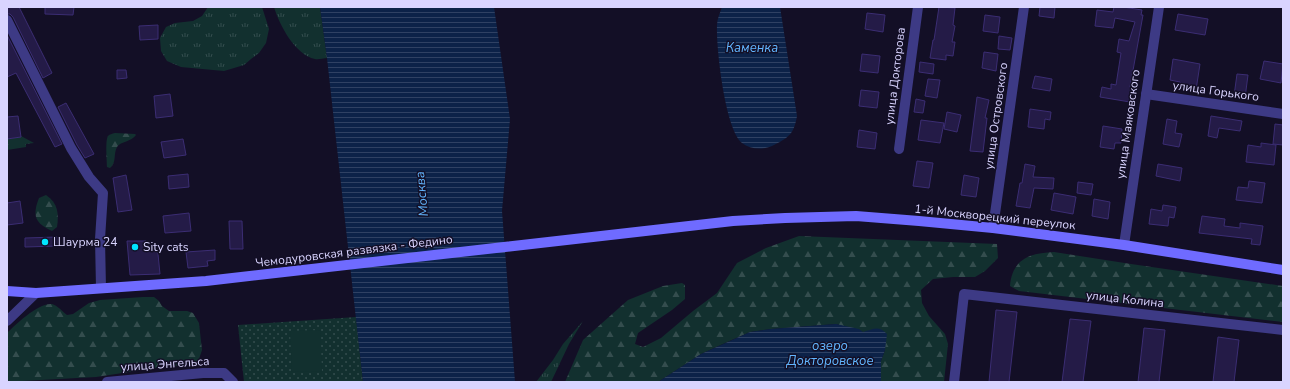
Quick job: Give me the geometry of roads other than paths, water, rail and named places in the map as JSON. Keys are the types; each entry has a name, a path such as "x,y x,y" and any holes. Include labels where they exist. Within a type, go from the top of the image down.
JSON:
{"street":[{"name":"улица Докторова","path":"899,149 918,7"},
{"name":"улица Островского","path":"993,228 1024,7"},
{"name":"улица Маяковского","path":"1124,245 1159,7"},
{"path":"7,20 71,148 90,177 104,193 100,239 101,288"},
{"name":"улица Горького","path":"1146,94 1283,114"},
{"name":"1-й Москворецкий переулок","path":"702,224 785,218 856,216 993,228 1124,245 1283,270"},
{"name":"Чемодуровская развязка - Федино","path":"7,291 36,293 206,281 702,224"},
{"path":"7,321 36,293"},
{"name":"улица Колина","path":"954,382 964,294 1283,330"},
{"name":"улица Энгельса","path":"107,382 203,373 224,373 232,382"}],"water":[{"name":"Москва","path":"320,7 494,7 510,119 502,211 515,382 363,382"},
{"name":"Каменка","path":"722,7 780,7 797,116 793,131 788,137 770,147 750,147 742,143 736,135 731,122 726,105 718,51 717,23"},
{"name":"озеро Докторовское","path":"836,324 859,329 863,332 873,329 881,329 887,334 885,350 881,361 881,382 658,382 701,354 750,332"}],"place":[{"name":"Шаурма 24","path":"45,242"},
{"name":"Sity cats","path":"135,247"}]}
